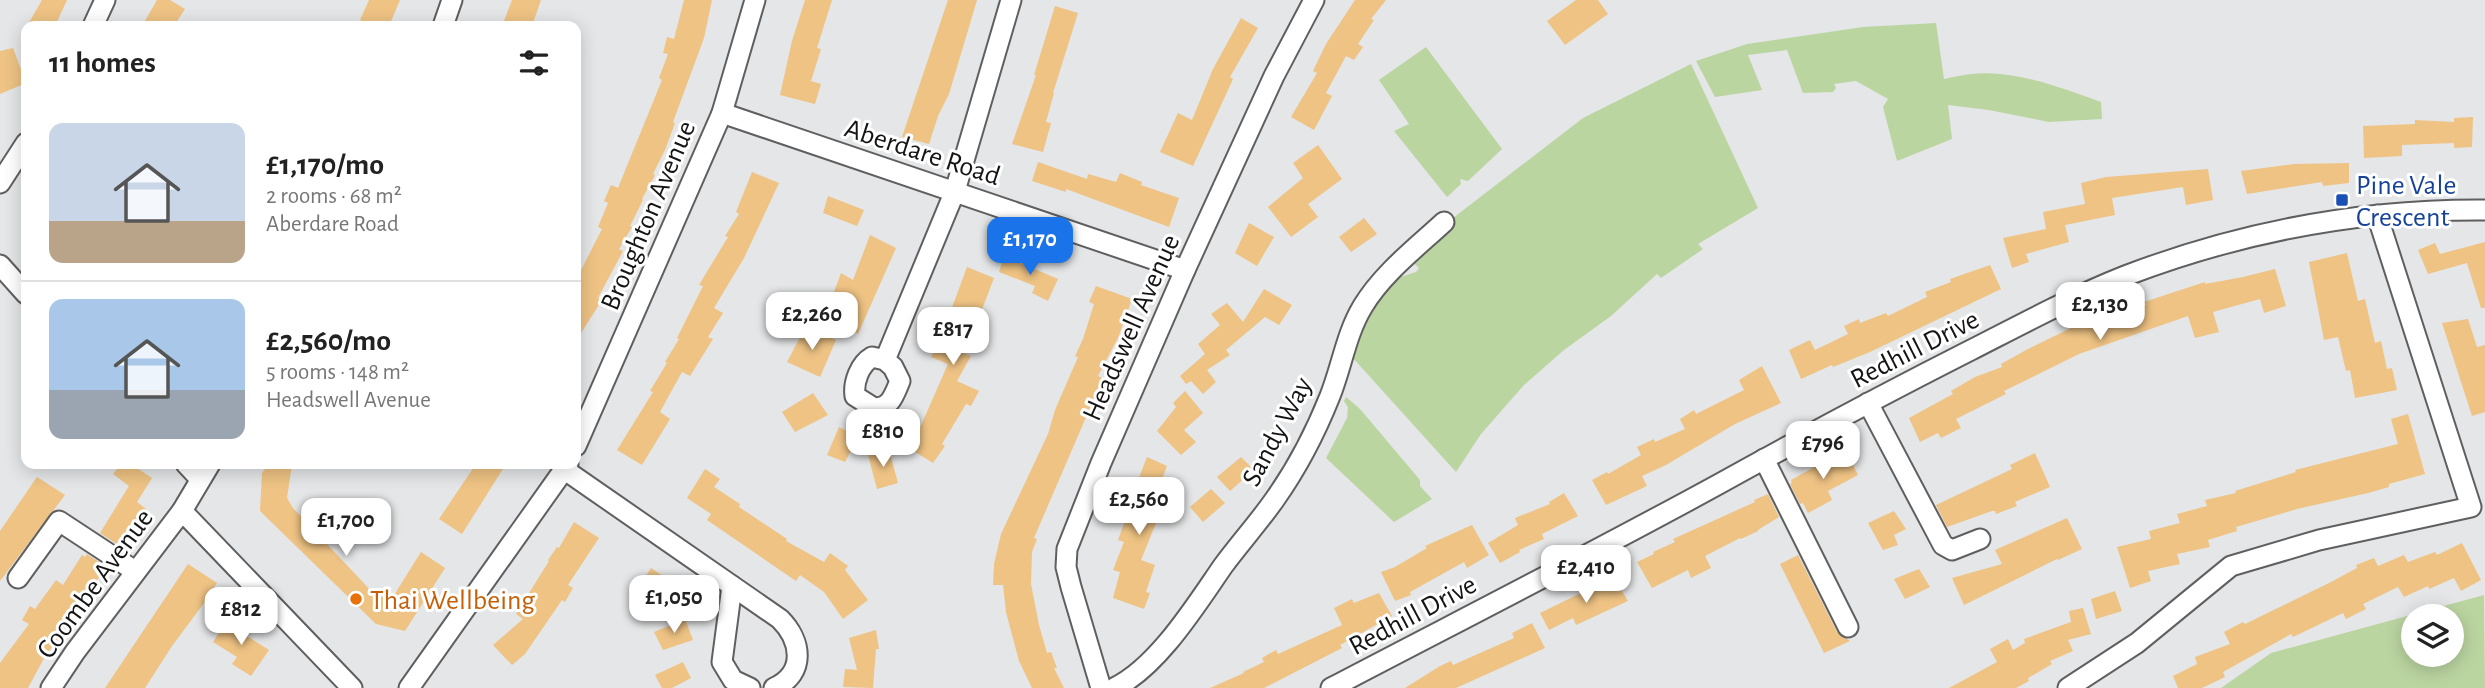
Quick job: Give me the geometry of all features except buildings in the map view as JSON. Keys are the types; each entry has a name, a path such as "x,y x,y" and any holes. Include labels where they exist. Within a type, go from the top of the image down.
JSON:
{"street":[{"path":"95,21 105,0"},
{"path":"445,21 452,0"},
{"name":"Broughton Avenue","path":"581,435 722,113 754,0"},
{"path":"885,360 955,191 1011,0"},
{"name":"Headswell Avenue","path":"1101,688 1066,567 1067,549 1096,475 1185,270 1274,76 1314,0"},
{"name":"Aberdare Road","path":"722,113 1185,270"},
{"path":"0,183 21,151"},
{"name":"Redhill Drive","path":"1332,688 1868,403 2054,307 2125,276 2241,240 2319,222 2410,211 2485,210"},
{"path":"2068,688 2137,643 2231,566 2319,540 2470,507 2377,215"},
{"name":"Sandy Way","path":"1114,688 1138,671 1187,619 1275,499 1309,441 1331,394 1342,353 1361,309 1378,284 1444,222"},
{"path":"0,265 21,288"},
{"path":"1868,403 1943,545 1952,550 1980,539"},
{"path":"1764,459 1848,627"},
{"path":"409,688 565,469"},
{"path":"569,469 780,619 796,640 798,650 795,666 774,688"},
{"name":"Coombe Avenue","path":"51,688 75,652 182,511 205,471"},
{"path":"182,511 352,688"},
{"path":"18,578 59,521 135,571"},
{"path":"732,586 722,662 733,680 750,688"}],"green space":[{"path":"1936,23 1944,79 1987,73 2037,81 2101,102 2102,119 2049,122 1948,105 1952,139 1897,161 1883,107 1888,99 1856,81 1834,84 1836,88 1833,92 1803,93 1787,50 1748,55 1762,90 1715,97 1696,61 1747,44 1863,27"},
{"path":"1426,47 1502,149 1468,181 1460,179 1461,184 1447,197 1394,131 1409,124 1379,80"},
{"path":"1691,64 1758,208 1698,244 1703,249 1661,278 1657,274 1611,316 1564,350 1524,385 1481,434 1456,472 1352,357 1374,305 1391,280 1416,272 1419,268 1405,255 1583,118"},
{"path":"1346,397 1360,409 1420,480 1420,486 1432,499 1394,522 1326,458 1347,418 1348,407 1344,401"},
{"path":"2484,595 2485,688 2221,688 2271,653 2401,618 2401,667 2464,667 2464,604 2451,604"}],"place":[{"name":"Pine Vale Crescent","path":"2342,200"},
{"name":"Thai Wellbeing","path":"356,599"}]}
